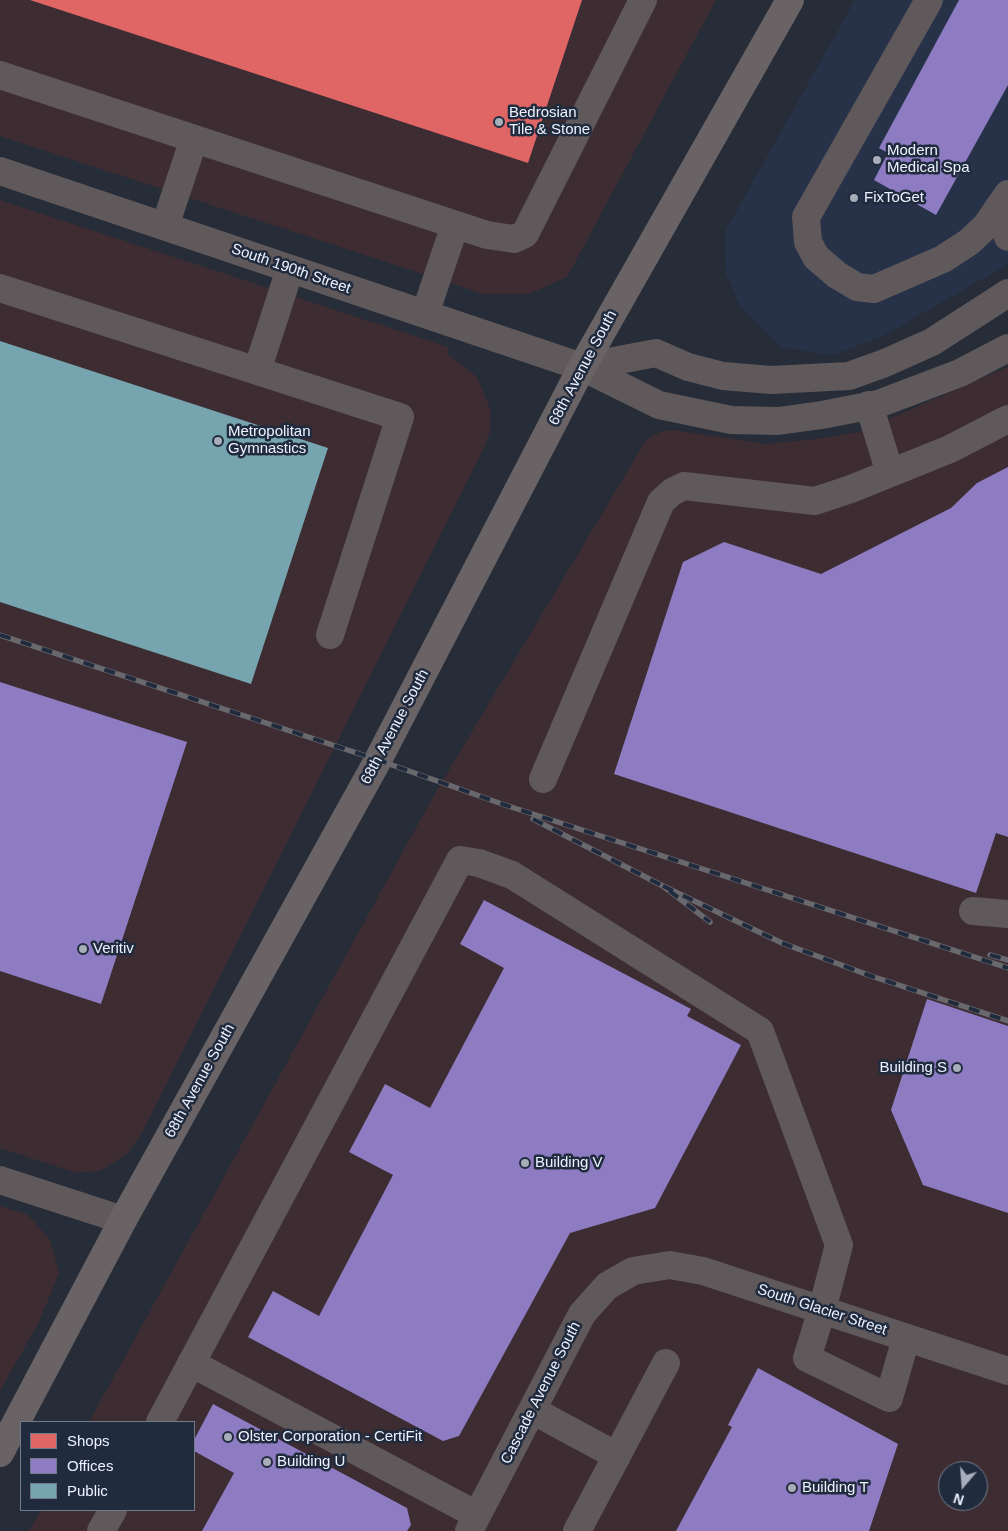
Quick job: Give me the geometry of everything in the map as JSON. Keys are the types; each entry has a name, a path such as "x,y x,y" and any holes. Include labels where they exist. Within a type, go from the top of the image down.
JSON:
{"main road":[{"name":"68th Avenue South","path":"0,1453 123,1220 378,760 582,367 790,0"}],"street":[{"path":"0,75 455,225 488,235 514,239 525,234 643,0"},
{"path":"929,0 806,217 808,242 816,257 837,275 857,287 874,288 943,259 969,242 986,226 1003,201"},
{"path":"165,226 194,139"},
{"name":"South 190th Street","path":"0,171 582,367 659,405 731,420 778,421 868,406 960,373 1008,348"},
{"path":"1003,201 1008,237"},
{"path":"425,314 455,225"},
{"path":"257,371 290,269"},
{"path":"0,288 400,417 330,635"},
{"name":"South 190th Street","path":"582,367 656,353 688,367 722,376 771,380 849,376 885,363 932,342 1008,293"},
{"path":"868,406 890,473"},
{"path":"543,779 661,502 672,492 684,486 815,501 851,489 950,449 1008,419"},
{"path":"161,1421 460,860 480,862 512,875 760,1031 839,1245 807,1358 889,1398 906,1338"},
{"path":"973,911 1008,914"},
{"path":"0,1180 123,1220"},
{"name":"South Glacier Street","path":"633,1271 670,1265 703,1271 1008,1371"},
{"name":"Cascade Avenue South","path":"473,1523 582,1314 607,1286 633,1271"},
{"path":"191,1363 473,1523"},
{"path":"577,1531 666,1363"},
{"path":"532,1410 617,1456"},
{"path":"101,1531 112,1511"}],"shaded area":[{"path":"0,0 716,0 567,277 529,294 484,294 0,136"},
{"path":"855,0 1008,0 1008,264 881,337 832,355 780,347 740,305 726,274 725,232"},
{"path":"0,200 448,347 448,354 477,377 491,411 490,432 483,450 143,1131 127,1154 100,1171 77,1173 0,1148"},
{"path":"1008,367 1008,1531 29,1531 40,1511 195,1511 195,1421 90,1421 433,797 646,440 660,432 672,430 766,444 817,439 859,432"},
{"path":"0,1206 28,1215 50,1240 59,1273 39,1322 0,1391"}],"building: Shops":[{"path":"30,0 582,0 528,163"}],"building: Offices":[{"path":"959,0 1008,0 1008,85 936,215 874,180 888,153 879,148"},
{"path":"1008,467 1008,837 996,833 976,893 614,774 683,562 724,542 821,574 951,508 977,483"},
{"path":"0,682 187,742 101,1004 0,971"},
{"name":"Building V","path":"484,900 691,1009 687,1016 741,1045 655,1208 570,1233 459,1436 443,1441 248,1337 273,1291 319,1316 393,1175 349,1152 385,1084 430,1108 504,968 460,944"},
{"name":"Building S","path":"927,999 1008,1026 1008,1213 923,1185 891,1110"},
{"name":"Building T","path":"758,1368 898,1444 869,1531 676,1531 732,1427 728,1425"},
{"name":"Building U","path":"213,1404 407,1508 411,1525 407,1531 202,1531 234,1473 195,1452 195,1438"}],"building: Public":[{"path":"0,341 328,448 251,684 0,602"}],"railway":[{"path":"0,635 378,760 502,804 1008,968"},
{"path":"533,819 663,886 710,922"},
{"path":"663,886 782,943 871,976 1008,1021"},
{"path":"990,955 1008,960"}],"place":[{"name":"Bedrosian Tile & Stone","path":"499,122"},
{"name":"Modern Medical Spa","path":"877,160"},
{"name":"FixToGet","path":"854,198"},
{"name":"Metropolitan Gymnastics","path":"218,441"},
{"name":"Veritiv","path":"83,949"},
{"name":"Building S","path":"957,1068"},
{"name":"Building V","path":"525,1163"},
{"name":"Olster Corporation - CertiFit","path":"228,1437"},
{"name":"Building U","path":"267,1462"},
{"name":"Building T","path":"792,1488"}]}
